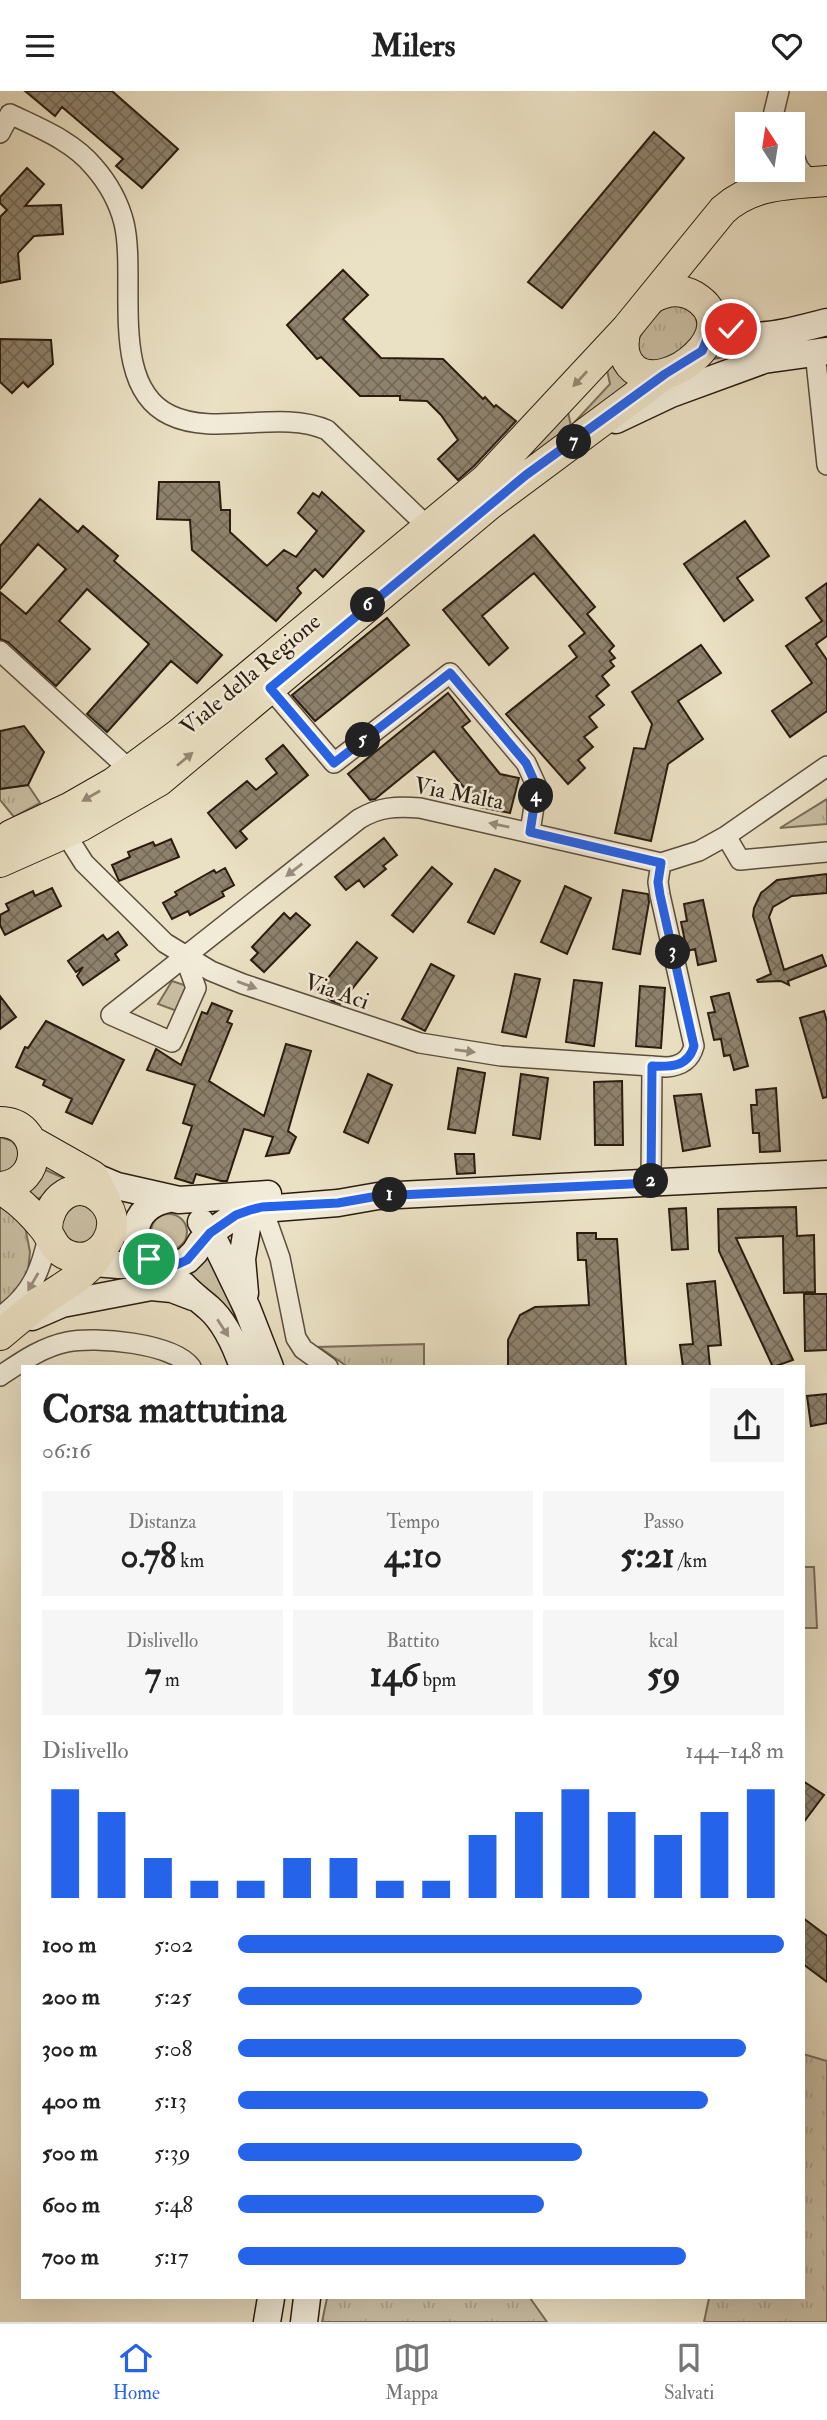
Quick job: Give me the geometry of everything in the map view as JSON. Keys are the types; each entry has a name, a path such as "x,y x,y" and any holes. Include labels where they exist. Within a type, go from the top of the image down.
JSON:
{"main road":[{"path":"821,187 784,184 754,190 723,210 626,329 623,342 630,365 645,375 713,369 821,351"},
{"path":"668,374 702,351 712,328 693,278 699,265 736,223 771,205 793,200 821,187"},
{"path":"652,298 668,291 686,292 731,329 748,335 760,336 827,322"},
{"name":"Viale della Regione","path":"0,862 65,833 159,781 270,688 444,524 626,329"},
{"path":"580,438 671,394 764,360"},
{"name":"Viale della Regione","path":"444,524 526,475 668,374"},
{"name":"Viale della Regione","path":"0,839 71,807 130,771 399,565"},
{"path":"0,1188 19,1182 32,1164 34,1153 12,1123"},
{"path":"1,1328 81,1276 90,1257 112,1232 100,1190 12,1123"},
{"path":"0,1188 27,1208 58,1250 90,1257 176,1265 195,1252 204,1232 236,1215 256,1209 338,1203 378,1196 827,1174"},
{"path":"48,1234 46,1220 50,1208 57,1199 67,1193 100,1190 174,1200 196,1212 204,1232 247,1308 270,1365"},
{"path":"242,1365 237,1349 211,1309 193,1297 162,1265 149,1259 141,1251 136,1240 136,1228 147,1207 157,1201 338,1190 378,1196"},
{"path":"247,1308 242,1259 256,1209"},
{"path":"1,1328 62,1304 151,1287 172,1289 193,1297"},
{"path":"267,2322 271,2299"},
{"path":"303,2322 307,2299"}],"street":[{"path":"774,112 779,95"},
{"path":"0,134 10,114 57,136 93,165 116,200 124,223 127,252 132,359 142,390 153,404 170,415 190,422 294,422 320,427 444,524"},
{"path":"805,174 821,187"},
{"path":"741,196 750,182"},
{"path":"821,351 827,465"},
{"path":"0,651 130,771"},
{"path":"270,688 334,763 450,673 526,763 537,787 530,832"},
{"path":"661,863 699,851 726,836 827,766"},
{"name":"Via Malta","path":"185,957 196,988 172,1042 111,1015 359,819 376,809 399,806 420,808 661,863"},
{"name":"Via Aci","path":"65,833 84,863 149,929 185,957 243,984 420,1043 501,1056 675,1067 692,1054 694,1046 660,895 658,882 661,863"},
{"path":"726,836 740,860 827,852"},
{"path":"651,1183 652,1066"},
{"path":"256,1209 280,1258 296,1338 303,1349 325,1365"},
{"path":"1,1328 14,1306 29,1290 42,1265 48,1234"},
{"path":"0,1376 32,1354 68,1342 110,1341 156,1348 187,1361 190,1365"}],"green space":[{"path":"674,303 694,311 700,334 662,364 639,358 636,343 639,337 657,314"},
{"path":"724,333 766,350 713,359"},
{"path":"614,358 635,385 475,507 568,412 571,426 610,384 606,365"},
{"path":"28,785 40,803 14,817 0,800 0,789"},
{"path":"827,799 827,824 780,828"},
{"path":"172,981 190,987 177,1011 158,1004"},
{"path":"0,1137 12,1141 20,1151 14,1169 0,1174"},
{"path":"41,1168 66,1179 36,1200 26,1189"},
{"path":"0,1201 24,1221 30,1252 28,1270 21,1287 0,1305"},
{"path":"81,1203 95,1207 102,1233 79,1246 62,1234 62,1222 67,1211"},
{"path":"169,1214 182,1219 187,1232 182,1245 169,1250 156,1245 151,1232 156,1219"},
{"path":"210,1252 241,1331 217,1300 186,1277"},
{"path":"424,1344 424,1365 345,1365 319,1347"},
{"path":"805,1567 814,1567 817,1628 805,1628"},
{"path":"805,2055 827,2061 827,2322 704,2322 709,2299 805,2299"},
{"path":"327,2299 531,2299 547,2322 322,2322"}],"building":[{"path":"25,91 112,91 178,149 142,188 116,166 123,159 62,107 55,116"},
{"path":"654,132 684,158 562,308 528,282"},
{"path":"27,168 44,184 25,206 61,205 63,234 34,236 18,253 20,279 0,283 0,217 7,210 0,203 0,197"},
{"path":"343,270 368,295 343,319 381,358 443,359 483,399 485,397 494,407 496,405 516,421 458,480 438,459 458,440 441,415 427,401 400,400 400,396 360,396 321,357 317,359 287,325"},
{"path":"0,339 51,340 53,364 28,387 23,382 12,393 0,382"},
{"path":"159,482 219,482 221,510 230,510 230,532 267,566 284,550 296,557 317,531 298,513 313,493 319,497 322,492 364,531 323,577 315,569 297,588 301,593 276,621 192,550 190,520 157,519"},
{"path":"40,499 78,532 83,526 118,556 114,561 222,655 197,683 171,661 107,732 87,714 149,644 87,589 59,621 90,649 56,686 8,642 0,639 0,592 26,614 66,569 38,544 0,589 0,546"},
{"path":"745,521 769,556 737,578 753,600 724,621 684,564"},
{"path":"534,535 595,607 587,614 614,646 609,651 615,658 610,661 614,666 602,676 609,685 596,696 604,705 589,717 597,727 584,737 593,747 578,760 585,768 568,784 506,714 577,657 569,646 585,633 534,573 482,616 508,648 489,665 443,610"},
{"path":"827,583 827,636 816,644 827,660 827,711 790,737 772,711 812,683 786,646 822,621 806,598"},
{"path":"387,618 409,645 315,721 292,695"},
{"path":"701,645 721,673 678,701 703,739 668,764 651,841 615,833 634,748 645,749 652,724 632,692"},
{"path":"448,693 470,721 462,727 500,774 519,778 510,813 480,807 434,751 375,799 370,800 348,774"},
{"path":"24,726 44,752 28,785 0,789 0,731"},
{"path":"283,745 308,775 240,831 247,839 236,848 208,813 247,781 256,790 277,773 266,759"},
{"path":"384,838 397,855 383,866 386,869 364,887 359,880 346,890 335,877"},
{"path":"171,839 179,857 119,881 112,865 130,857 128,852 153,842 155,846"},
{"path":"432,867 452,884 413,932 392,915"},
{"path":"225,868 234,885 222,892 224,896 190,915 188,911 172,919 163,903 177,895 175,892 214,870 216,873"},
{"path":"495,869 520,881 494,934 468,922"},
{"path":"827,874 827,893 792,896 773,907 769,917 784,970 822,955 826,966 788,981 789,985 781,981 758,982 757,980 771,974 753,916 761,893 777,880"},
{"path":"565,886 591,898 567,954 541,942"},
{"path":"52,888 61,906 5,935 0,925 0,915 9,910 6,904 33,891 35,896"},
{"path":"623,890 648,894 640,954 613,949"},
{"path":"703,900 716,961 698,965 695,949 687,951 681,922 687,921 684,904"},
{"path":"284,913 290,919 296,913 310,925 264,972 251,960 258,953 252,947"},
{"path":"118,932 127,945 115,954 119,960 83,985 77,976 83,967 76,972 68,961 103,935 107,940"},
{"path":"357,942 377,958 340,1004 318,990"},
{"path":"431,964 454,976 425,1031 402,1019"},
{"path":"515,974 540,979 526,1037 502,1032"},
{"path":"574,980 602,983 594,1046 566,1042"},
{"path":"640,986 665,988 661,1048 636,1046"},
{"path":"729,993 748,1066 734,1070 730,1055 724,1056 721,1039 714,1040 708,1013 715,1012 711,997"},
{"path":"0,996 16,1017 0,1029"},
{"path":"212,1003 232,1011 227,1022 232,1024 209,1081 264,1116 286,1044 311,1051 288,1131 296,1137 289,1153 266,1156 273,1137 244,1129 227,1181 196,1174 191,1183 175,1178 192,1126 183,1123 195,1085 147,1070 156,1049 181,1065 202,1012 207,1014"},
{"path":"824,1011 827,1022 827,1097 823,1098 800,1018"},
{"path":"46,1021 124,1060 92,1124 66,1112 72,1099 43,1085 45,1080 16,1067 25,1047 28,1048"},
{"path":"458,1068 485,1073 475,1133 448,1129"},
{"path":"368,1074 392,1085 368,1143 344,1132"},
{"path":"521,1074 548,1078 540,1139 513,1135"},
{"path":"622,1081 623,1145 595,1145 594,1082"},
{"path":"776,1088 780,1151 760,1152 759,1133 753,1133 751,1105 757,1105 756,1090"},
{"path":"701,1094 710,1146 683,1151 674,1096"},
{"path":"455,1154 474,1154 475,1173 457,1174"},
{"path":"796,1207 797,1236 814,1235 815,1292 784,1293 783,1236 736,1238 793,1360 772,1365 719,1251 718,1209"},
{"path":"686,1208 688,1249 672,1250 669,1209"},
{"path":"577,1233 596,1233 596,1239 617,1239 626,1365 508,1365 508,1340 520,1315 535,1307 589,1305 586,1260 578,1260"},
{"path":"715,1281 721,1345 708,1346 710,1365 683,1365 680,1345 693,1344 687,1284"},
{"path":"804,1294 827,1294 827,1350 805,1351"},
{"path":"827,1394 827,1423 811,1426 807,1396"},
{"path":"805,1782 824,1795 805,1820"},
{"path":"805,1920 827,1936 827,1982 805,1966"}],"route":[{"path":"149,1259 165,1265 176,1265 187,1260 210,1233 236,1215 262,1207 338,1203 378,1196 651,1183 652,1066 675,1067 688,1059 694,1046 660,895 658,882 661,863 530,832 537,787 526,763 450,673 334,763 270,688 526,475 665,374 702,351 712,328 712,315 731,329"}]}
